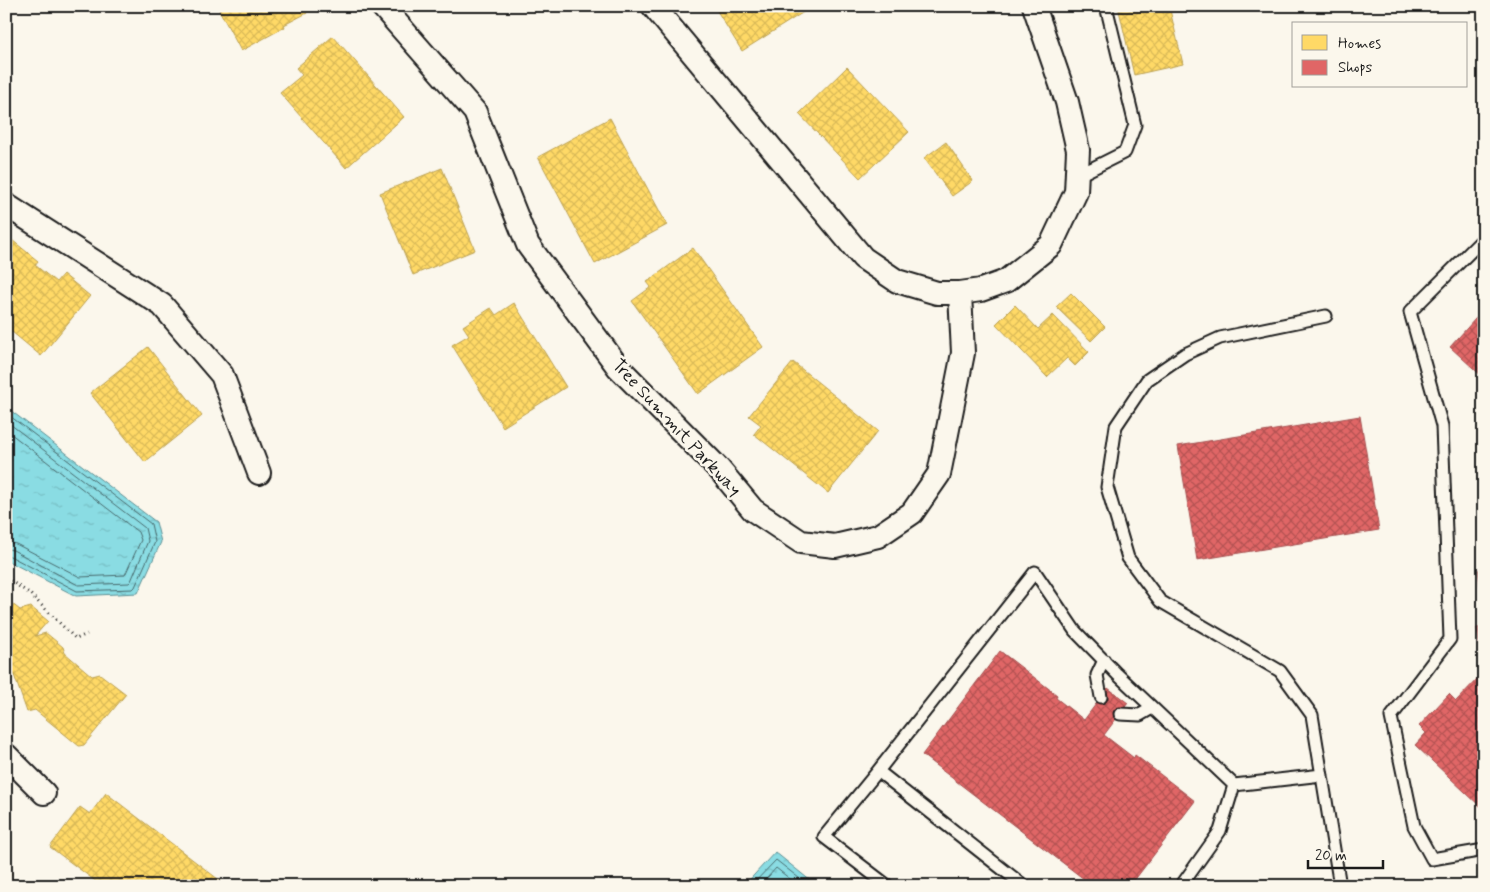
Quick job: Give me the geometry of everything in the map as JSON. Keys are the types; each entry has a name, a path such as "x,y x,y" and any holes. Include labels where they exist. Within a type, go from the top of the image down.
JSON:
{"street":[{"name":"Tree Summit Parkway","path":"382,6 475,112 528,245 618,367 719,469 753,510 801,542 835,546 878,536 912,513 938,474 964,353 960,293"},
{"path":"653,6 863,258 897,282 937,292 960,293 981,290 1006,281 1051,245 1076,192 1078,150 1067,102 1034,6"},
{"path":"6,205 162,305 222,375 260,473"},
{"path":"6,755 44,793"}],"lane":[{"path":"1077,176 1125,152 1135,125 1106,6"},
{"path":"1484,238 1410,312 1442,426 1450,639 1391,717 1414,826 1432,859 1484,850"},
{"path":"1326,316 1220,338 1185,354 1147,380 1116,426 1107,487 1128,558 1160,601 1280,671 1312,715 1340,886"},
{"path":"888,886 824,837 1035,572 1075,631 1152,708 1234,785 1322,775"},
{"path":"1102,696 1097,675 1104,660"},
{"path":"1120,714 1140,715 1152,708"},
{"path":"878,771 1024,886"},
{"path":"1181,886 1220,831 1234,785"}],"path":[{"path":"6,578 29,593 76,639 87,634"}],"water":[{"path":"6,407 156,522 161,542 138,593 76,596 6,560"},
{"path":"775,852 817,886 744,886"}],"building: Homes":[{"path":"217,6 304,6 307,13 241,51"},
{"path":"714,6 809,6 810,8 742,51"},
{"path":"1118,6 1169,6 1183,64 1134,75"},
{"path":"333,36 404,117 346,168 280,93 302,75 296,68"},
{"path":"847,67 909,132 860,178 799,114"},
{"path":"610,118 667,225 595,264 538,157"},
{"path":"946,142 973,181 952,196 924,158"},
{"path":"442,168 475,250 413,275 380,193"},
{"path":"12,240 38,261 35,265 56,282 63,274 90,296 41,356 6,327 6,248"},
{"path":"693,248 763,347 698,394 632,301 651,287 647,282"},
{"path":"1071,293 1105,327 1091,341 1056,307"},
{"path":"514,303 566,387 503,427 452,345 469,335 463,326 491,308 496,315"},
{"path":"1015,305 1038,329 1053,315 1089,352 1075,366 1067,358 1047,377 996,324"},
{"path":"148,347 202,416 145,462 90,393"},
{"path":"793,362 878,431 828,493 754,434 761,425 749,416"},
{"path":"6,599 20,610 31,607 48,621 35,636 46,633 63,647 65,653 92,676 100,674 126,694 84,745 79,746 35,710 27,712 13,672 6,674"},
{"path":"106,793 227,886 140,886 136,883 134,886 102,886 50,847 80,807 90,814"},
{"path":"6,866 12,874 6,878"}],"building: Shops":[{"path":"1484,309 1484,378 1450,347"},
{"path":"1360,416 1379,530 1197,560 1178,446"},
{"path":"1484,569 1484,613 1478,570"},
{"path":"1484,627 1484,806 1482,808 1415,745 1426,733 1419,726 1449,694 1456,701 1483,673 1477,628"},
{"path":"1000,651 1057,695 1056,698 1084,720 1108,688 1128,703 1104,735 1134,758 1135,755 1195,801 1130,886 1093,886 922,755"}]}
